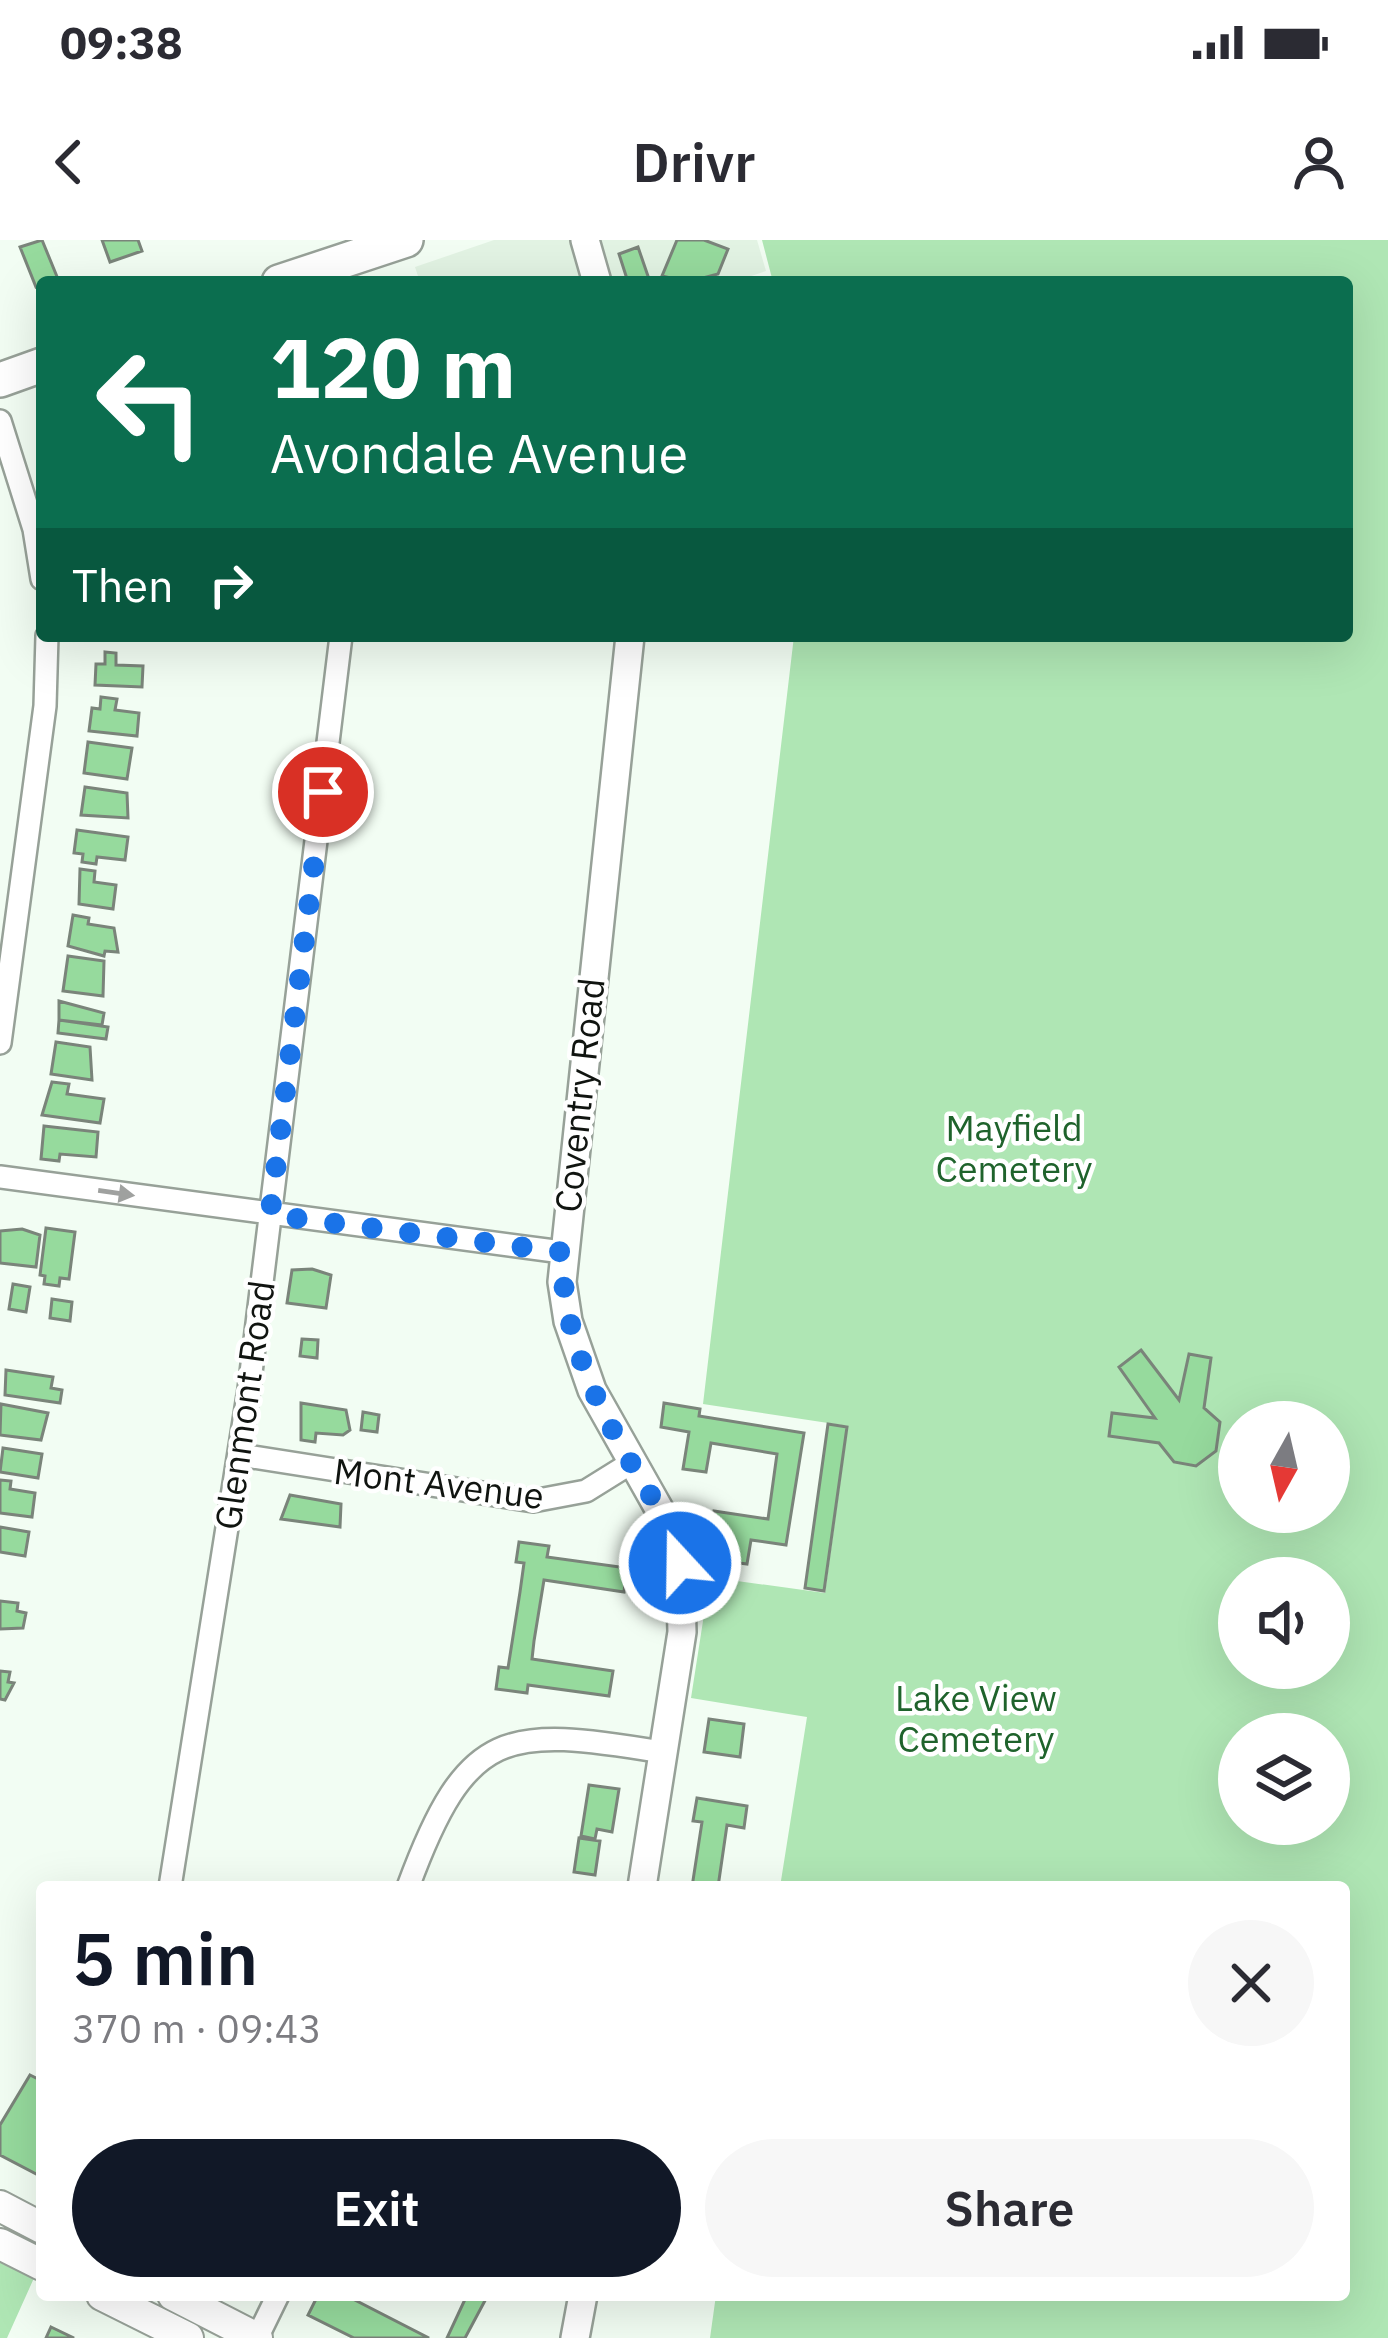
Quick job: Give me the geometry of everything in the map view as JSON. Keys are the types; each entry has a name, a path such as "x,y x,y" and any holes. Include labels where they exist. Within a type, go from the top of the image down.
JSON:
{"main road":[{"path":"297,276 406,240"},
{"path":"0,380 36,367"},
{"path":"0,2206 36,2225"},
{"path":"0,2244 36,2255"},
{"path":"114,2301 188,2338"},
{"path":"185,2301 257,2338"}],"street":[{"path":"585,240 595,276"},
{"path":"0,421 36,542"},
{"path":"0,1043 45,706 47,642"},
{"name":"Glenmont Road","path":"171,1881 240,1455 340,642"},
{"name":"Coventry Road","path":"629,642 562,1252 568,1321 578,1354 631,1463 667,1523 680,1563 683,1623 643,1881"},
{"path":"0,1177 562,1252"},
{"name":"Mont Avenue","path":"240,1455 533,1501 586,1491 631,1463"},
{"path":"411,1881 442,1810 483,1757 509,1744 556,1735 662,1752"},
{"path":"257,2338 275,2301"},
{"path":"575,2338 582,2301"}],"shaded area":[{"path":"494,240 757,240 766,271 751,276 418,276 415,267"}],"green space":[{"name":"Mayfield Cemetery","path":"762,240 1388,240 1388,2338 710,2338 715,2301 1350,2301 1350,1881 781,1881 807,1717 691,1698 703,1621 701,1576 825,1593 848,1426 703,1404 793,642 1353,642 1353,276 771,276"},
{"path":"0,2260 34,2278 7,2338 0,2338"}],"building":[{"path":"42,240 57,276 36,276 36,287 20,247"},
{"path":"102,240 138,240 142,251 110,262"},
{"path":"677,240 704,240 728,249 718,274 662,276"},
{"path":"638,247 648,276 626,276 619,254"},
{"path":"105,652 116,653 116,665 143,666 142,687 95,685 96,664 105,664"},
{"path":"101,697 117,699 115,710 139,713 137,736 89,731 92,708 100,709"},
{"path":"88,742 132,748 127,779 84,773"},
{"path":"85,787 127,793 128,818 81,815"},
{"path":"77,830 128,837 125,860 97,857 96,864 82,862 83,854 74,853"},
{"path":"80,869 95,871 94,882 116,885 113,909 79,904"},
{"path":"73,915 89,918 88,924 114,928 118,952 105,951 104,956 68,946"},
{"path":"68,956 104,961 103,996 63,991"},
{"path":"59,1001 104,1013 102,1025 59,1020"},
{"path":"59,1020 108,1027 106,1039 58,1033"},
{"path":"56,1042 90,1047 92,1080 51,1074"},
{"path":"52,1082 69,1084 67,1094 104,1099 100,1123 42,1115"},
{"path":"44,1126 98,1132 96,1157 60,1154 59,1161 41,1159"},
{"path":"46,1228 75,1232 69,1279 60,1278 59,1286 44,1284 45,1276 40,1275"},
{"path":"22,1229 40,1235 36,1267 0,1263 0,1231"},
{"path":"292,1270 331,1275 326,1308 287,1303"},
{"path":"13,1284 30,1287 26,1312 9,1309"},
{"path":"52,1299 72,1302 70,1321 50,1318"},
{"path":"302,1339 318,1340 317,1358 300,1356"},
{"path":"1141,1350 1179,1400 1189,1354 1211,1358 1204,1408 1218,1420 1216,1451 1196,1466 1174,1462 1159,1443 1109,1436 1112,1413 1155,1418 1119,1367"},
{"path":"6,1370 53,1377 51,1388 62,1390 60,1403 5,1395"},
{"path":"301,1403 346,1410 350,1430 343,1435 316,1433 315,1442 301,1440"},
{"path":"664,1403 700,1409 699,1416 804,1433 786,1545 751,1540 747,1564 724,1561 729,1530 712,1528 714,1511 768,1519 777,1454 711,1443 706,1472 683,1469 689,1432 661,1427"},
{"path":"1,1404 48,1413 41,1440 0,1435"},
{"path":"363,1412 379,1415 377,1432 361,1430"},
{"path":"828,1424 847,1427 824,1591 805,1588"},
{"path":"3,1448 42,1454 38,1478 0,1472"},
{"path":"0,1480 11,1481 10,1489 35,1493 32,1517 0,1513"},
{"path":"290,1495 341,1504 340,1527 281,1519"},
{"path":"0,1527 29,1532 25,1556 0,1552"},
{"path":"519,1542 549,1546 547,1557 627,1568 624,1592 544,1580 534,1641 532,1659 613,1671 609,1696 528,1685 527,1693 496,1689 499,1667 508,1668 520,1592 524,1563 516,1562"},
{"path":"0,1601 18,1603 17,1611 26,1613 23,1628 0,1629"},
{"path":"0,1671 10,1672 8,1682 14,1683 5,1700 0,1699"},
{"path":"709,1719 744,1724 740,1757 704,1752"},
{"path":"589,1785 619,1789 612,1832 597,1829 595,1839 581,1836"},
{"path":"697,1798 747,1806 744,1828 727,1825 719,1881 693,1881 702,1822 693,1821"},
{"path":"579,1838 600,1841 595,1875 574,1872"},
{"path":"30,2075 36,2078 36,2174 0,2155 0,2125"},
{"path":"315,2301 357,2301 429,2338 354,2338 308,2315"},
{"path":"464,2301 485,2301 465,2338 447,2338"},
{"path":"51,2327 74,2338 46,2338"}],"route":[{"path":"323,792 270,1215 562,1252 568,1321 578,1354 592,1390 667,1523 680,1563"}],"park label":[{"name":"Lake View Cemetery","path":"976,1718"}]}
